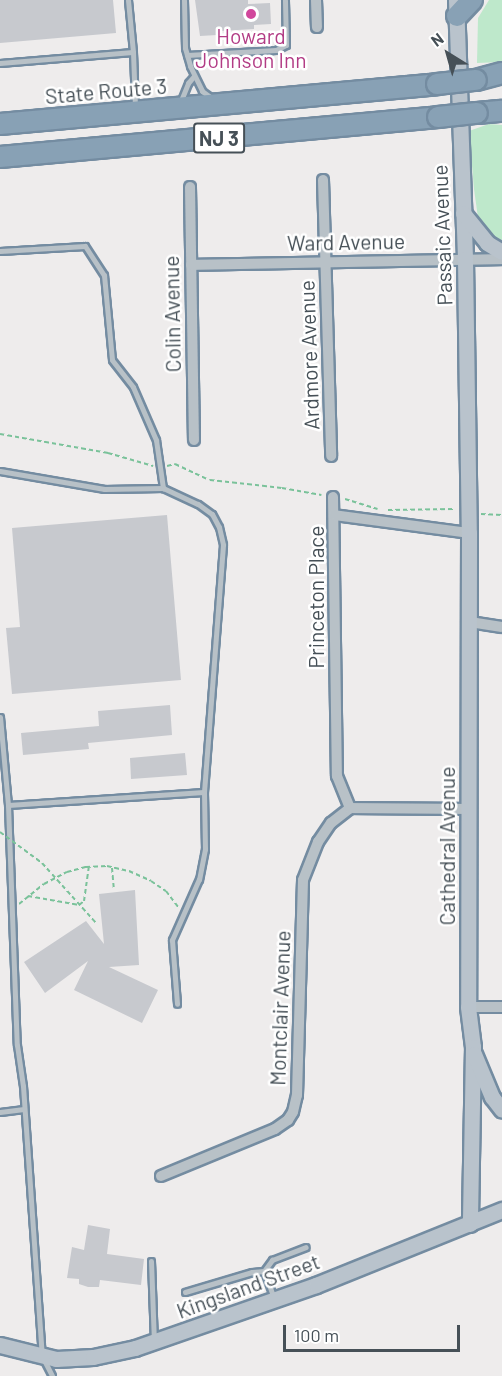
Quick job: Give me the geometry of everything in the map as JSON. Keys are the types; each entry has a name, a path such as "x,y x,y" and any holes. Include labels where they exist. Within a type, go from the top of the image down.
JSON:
{"highway":[{"path":"476,80 502,73"},
{"name":"State Route 3","path":"0,124 502,77"},
{"name":"NJ 3","path":"0,157 502,112"}],"main road":[{"name":"Passaic Avenue","path":"460,4 468,469"},
{"path":"463,213 477,233 502,252"},
{"name":"Cathedral Avenue","path":"468,469 470,622 468,1007 473,1047 470,1224"},
{"path":"473,1047 492,1097 502,1110"},
{"name":"Kingsland Street","path":"0,1346 56,1359 93,1357 154,1342 274,1299 502,1210"}],"street":[{"path":"316,0 317,27"},
{"name":"Ardmore Avenue","path":"323,180 331,456"},
{"name":"Colin Avenue","path":"190,187 194,440"},
{"name":"Ward Avenue","path":"191,265 502,259"},
{"path":"333,497 334,515"},
{"name":"Princeton Place","path":"350,808 337,776 334,515 469,532"},
{"path":"470,622 502,627"},
{"path":"350,808 468,809"},
{"name":"Montclair Avenue","path":"161,1176 275,1129 288,1120 293,1112 297,1095 303,879 318,842 331,823 350,808"},
{"path":"468,1007 502,1007"}],"lane":[{"path":"128,0 135,112"},
{"path":"184,0 187,55 194,76 202,92 222,105"},
{"path":"187,55 276,50 286,45 285,0"},
{"path":"0,63 133,52"},
{"path":"178,109 188,83 194,76"},
{"path":"0,251 85,246 104,276 112,360 133,387 156,441 163,488"},
{"path":"0,471 104,489 163,488 198,504 212,514 219,527 223,545 204,792 205,849 199,879 172,940 177,1005"},
{"path":"0,717 8,805 17,1045 24,1109 42,1356 52,1376"},
{"path":"8,805 204,792"},
{"path":"0,1113 24,1109"},
{"path":"185,1292 252,1272 264,1271 272,1260 306,1247"},
{"path":"151,1261 154,1342"},
{"path":"264,1271 274,1299"}],"path":[{"path":"0,434 108,453 160,467 175,464 210,480 282,488 333,497 383,511 455,509"},
{"path":"481,514 502,515"},
{"path":"0,832 42,863 97,924"},
{"path":"12,909 44,884 67,872 89,867 112,868 152,881 166,891 182,913"},
{"path":"28,896 79,905 84,901 89,867"},
{"path":"112,868 114,889"}],"green space":[{"path":"489,0 502,0 502,62 477,63 478,18"},
{"path":"489,124 502,125 502,242 479,225 474,189 469,131"}],"building":[{"path":"0,0 113,0 116,33 0,43"},
{"path":"195,0 248,0 248,4 270,3 271,24 254,25 254,29 221,31 217,32 217,35 200,36"},
{"path":"167,515 181,680 12,694 6,628 20,627 12,528"},
{"path":"170,705 172,735 88,743 89,749 23,755 21,733 99,726 98,711"},
{"path":"185,753 187,775 131,779 130,758"},
{"path":"135,890 139,965 109,967 158,990 142,1023 74,990 88,961 45,993 24,962 86,921 104,944 99,894"},
{"path":"88,1225 110,1229 107,1254 144,1259 141,1285 100,1280 99,1287 88,1287 79,1284 79,1279 67,1278 72,1247 84,1250"}],"place":[{"name":"Howard Johnson Inn","path":"251,14"}]}
